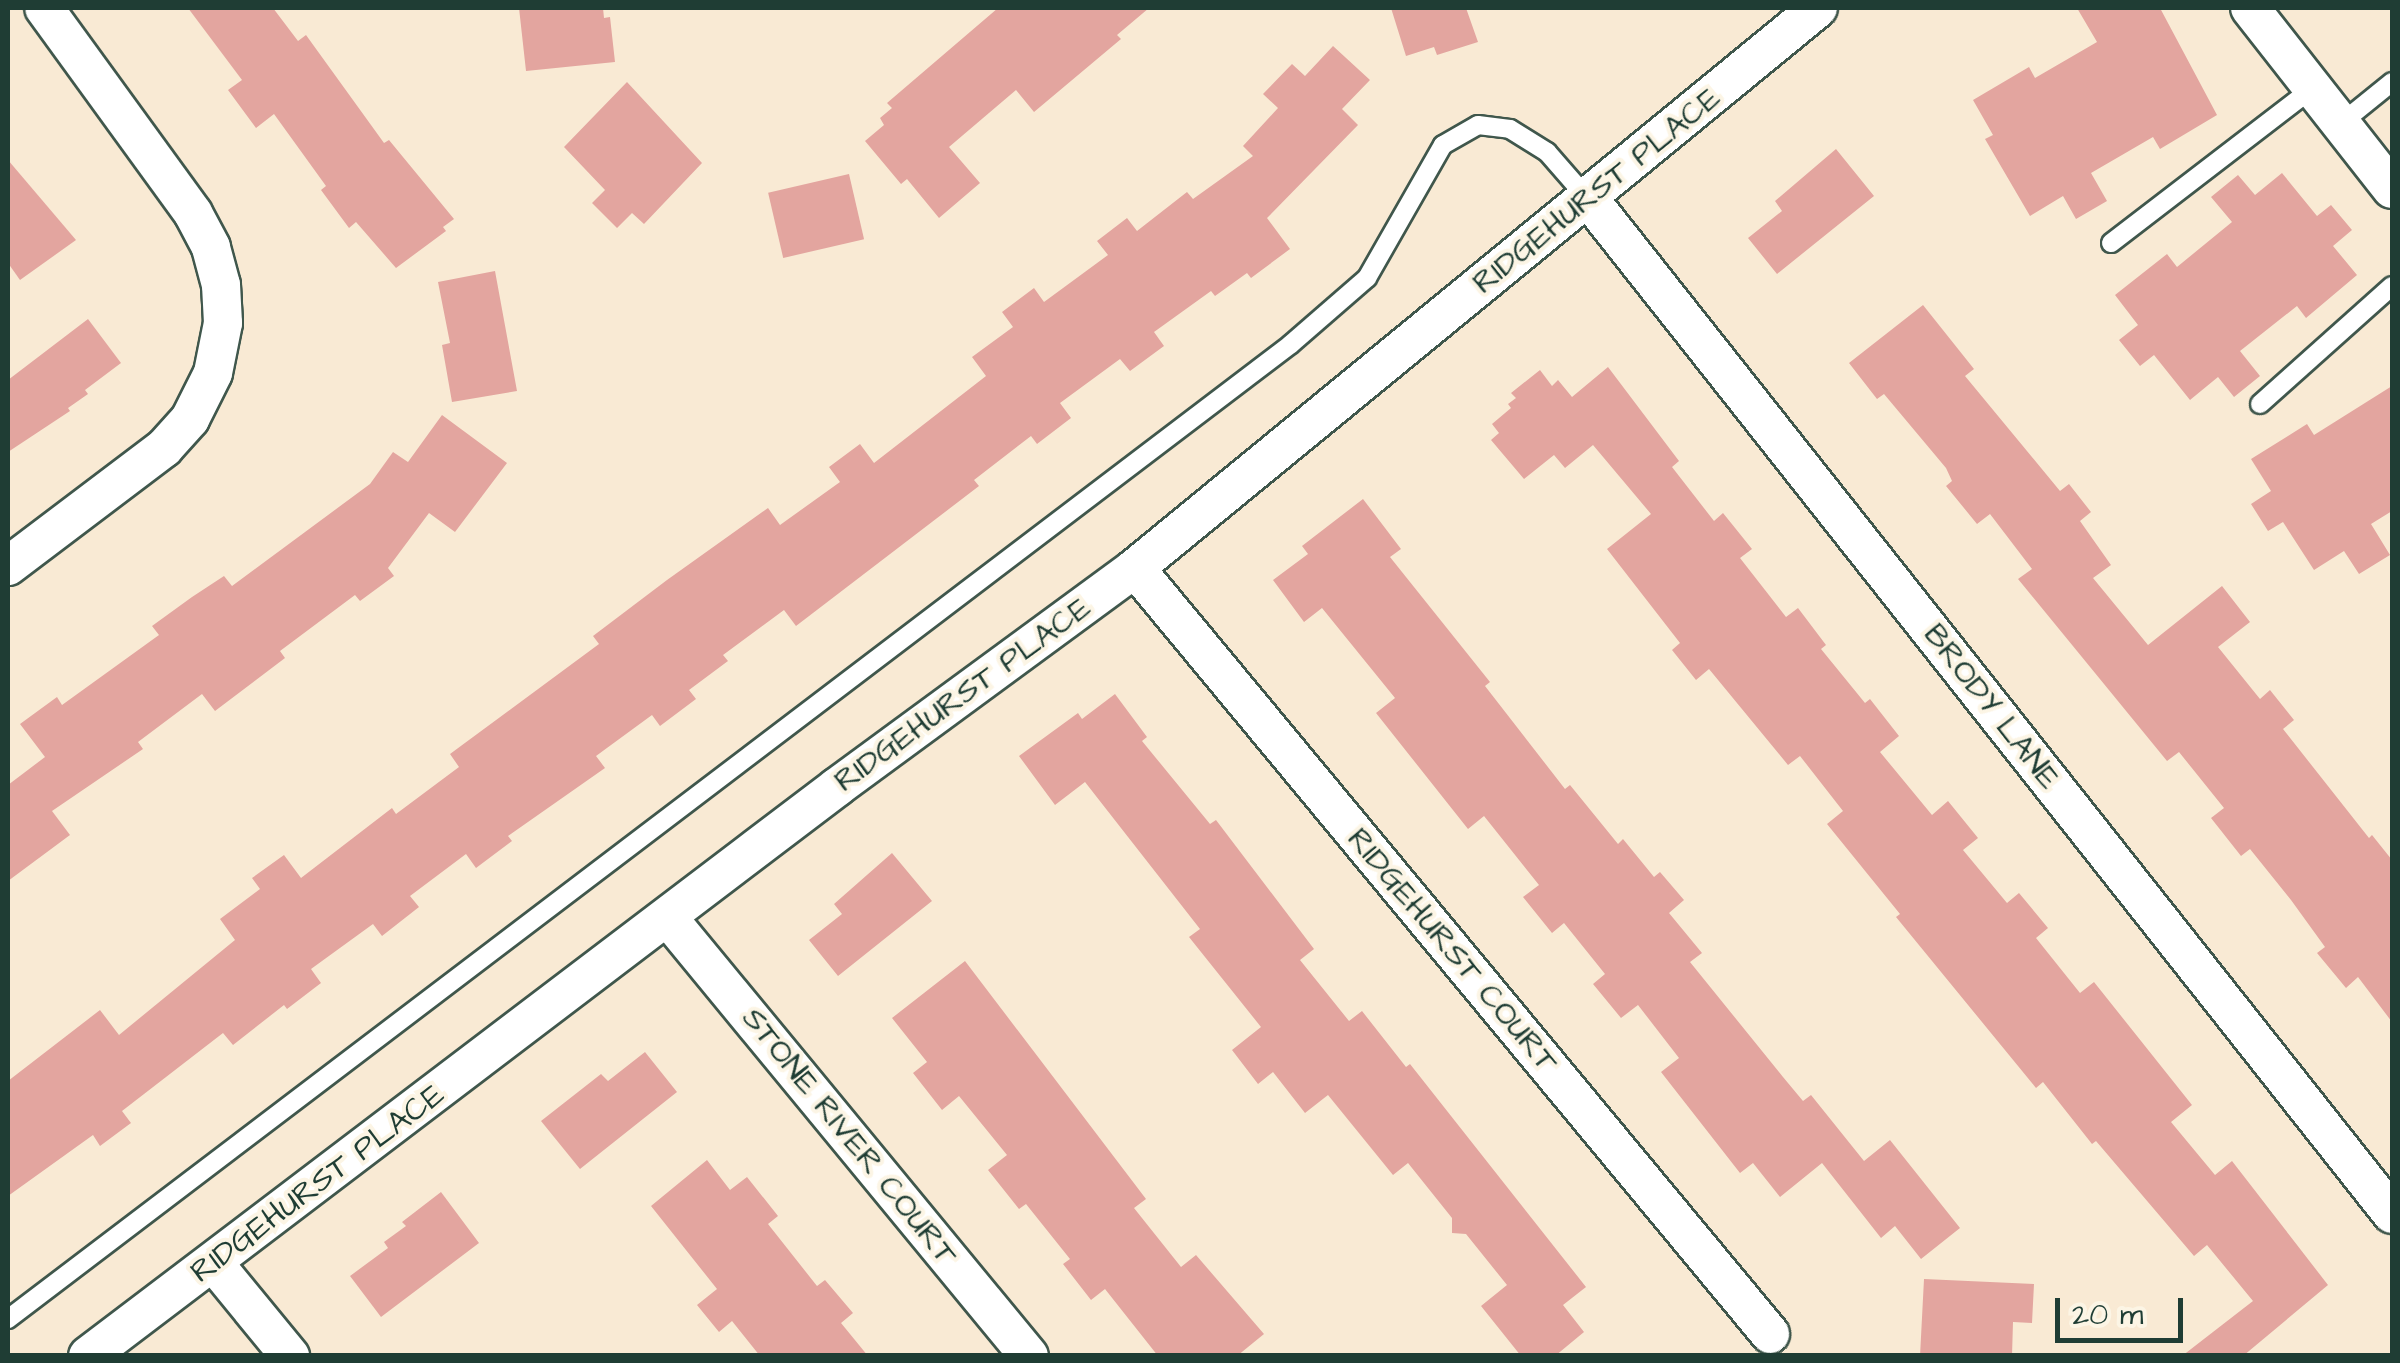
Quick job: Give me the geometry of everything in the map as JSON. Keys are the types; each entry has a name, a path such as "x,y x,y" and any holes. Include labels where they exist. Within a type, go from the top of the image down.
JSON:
{"street":[{"path":"8,566 164,448 190,419 213,373 223,323 221,284 210,247 193,213 44,8"},
{"name":"RIDGEHURST PLACE","path":"88,1356 669,919 838,787 1135,568 1589,200 1818,8"},
{"path":"2250,8 2392,189"},
{"name":"BRODY LANE","path":"1589,200 2392,1214"},
{"name":"RIDGEHURST COURT","path":"1135,568 1770,1334"},
{"name":"STONE RIVER COURT","path":"669,919 1029,1356"},
{"path":"213,1262 290,1356"}],"lane":[{"path":"2340,124 2392,82"},
{"path":"2111,243 2312,90"},
{"path":"8,1319 1291,344 1367,278 1443,145 1478,125 1510,129 1547,152 1589,200"},
{"path":"2260,404 2392,286"}],"building":[{"path":"188,8 273,8 298,41 306,35 384,143 389,140 454,219 443,227 446,231 396,268 356,222 349,228 321,190 326,186 274,114 256,128 228,90 242,80"},
{"path":"519,8 603,8 604,18 610,17 615,62 526,71"},
{"path":"998,8 1149,8 1117,35 1121,39 1034,112 1016,90 949,147 980,183 939,218 907,179 901,184 865,141 884,125 880,118 892,108 887,103"},
{"path":"1391,8 1466,8 1478,42 1437,55 1434,47 1406,56"},
{"path":"2077,8 2160,8 2217,115 2160,149 2153,137 2091,173 2107,201 2076,219 2063,196 2030,216 1985,139 1993,135 1973,100 2029,67 2035,78 2097,42"},
{"path":"1333,46 1370,80 1342,109 1358,125 1267,218 1290,249 1251,278 1247,273 1215,296 1211,291 1154,332 1164,346 1130,371 1120,359 1060,403 1071,418 1037,444 1031,436 974,480 979,486 796,626 784,610 723,655 728,661 689,690 696,699 660,726 652,715 596,756 605,768 508,836 512,841 476,868 466,854 410,896 419,907 382,936 373,924 311,969 321,983 287,1009 284,1005 233,1045 223,1033 122,1111 131,1123 100,1146 93,1135 8,1196 8,1081 100,1010 119,1035 235,940 220,919 260,889 252,878 284,855 301,878 392,808 396,814 459,767 450,754 599,644 593,636 667,580 768,508 780,525 840,482 829,467 860,444 874,463 986,376 972,357 1013,327 1002,312 1034,288 1044,302 1108,255 1097,241 1127,218 1137,231 1187,192 1193,199 1253,156 1243,146 1278,108 1263,94 1292,64 1305,76"},
{"path":"627,82 702,163 644,224 632,213 617,228 592,203 605,190 564,147"},
{"path":"1836,149 1874,196 1777,274 1748,238 1782,211 1775,201"},
{"path":"8,160 76,240 20,280 8,263"},
{"path":"2282,173 2317,216 2331,205 2352,230 2333,246 2357,275 2306,318 2297,306 2240,351 2260,376 2234,397 2218,377 2190,400 2154,355 2140,366 2119,340 2138,325 2115,295 2167,254 2177,267 2232,222 2211,197 2238,175 2255,195"},
{"path":"849,174 864,239 783,258 768,193"},
{"path":"495,271 517,391 452,402 442,345 450,343 438,282"},
{"path":"1923,305 1974,369 1965,376 2060,491 2069,484 2091,512 2080,521 2111,565 2093,578 2148,645 2222,586 2250,622 2218,647 2260,699 2270,690 2294,720 2283,729 2369,838 2372,835 2392,860 2392,1022 2358,977 2346,988 2317,953 2325,947 2291,900 2250,849 2241,856 2211,818 2224,808 2179,752 2167,761 2018,579 2032,569 1990,514 1977,524 1946,486 1952,481 1946,468 1884,394 1877,399 1849,363"},
{"path":"88,319 121,363 85,390 88,394 68,408 70,411 8,452 8,380"},
{"path":"1608,367 1679,461 1672,467 1714,521 1723,513 1752,549 1740,558 1786,617 1798,608 1826,645 1821,649 1865,703 1870,699 1899,736 1880,752 1932,815 1948,801 1978,838 1963,850 2007,903 2019,893 2048,928 2036,938 2080,993 2094,982 2192,1105 2171,1122 2215,1175 2232,1161 2328,1285 2243,1356 2182,1356 2253,1301 2207,1245 2194,1256 2096,1141 2092,1144 2043,1082 2036,1088 1896,917 1900,914 1827,824 1843,811 1800,756 1788,765 1709,669 1696,680 1672,650 1680,643 1607,549 1651,514 1593,445 1565,468 1554,455 1524,479 1491,440 1499,433 1492,424 1511,408 1508,404 1516,398 1511,393 1540,370 1552,386 1558,380 1572,397"},
{"path":"2392,386 2392,511 2371,524 2390,555 2359,574 2344,551 2314,570 2283,522 2268,531 2251,504 2271,491 2251,459 2307,424 2314,435"},
{"path":"442,415 507,463 455,532 429,513 388,568 394,576 360,601 355,595 280,651 285,658 215,711 202,694 138,742 143,749 52,811 70,835 8,881 8,785 45,757 20,724 57,697 62,705 159,635 152,626 224,576 232,586 370,484 393,452 408,462"},
{"path":"1363,499 1401,549 1390,557 1490,682 1485,686 1565,789 1570,785 1618,844 1623,839 1654,877 1660,872 1684,900 1669,913 1702,953 1690,962 1783,1077 1803,1101 1811,1095 1864,1161 1890,1140 1960,1228 1921,1259 1895,1226 1881,1238 1822,1163 1780,1197 1753,1163 1740,1173 1661,1072 1679,1058 1638,1005 1621,1018 1593,984 1605,974 1564,923 1552,933 1523,897 1539,885 1484,816 1468,829 1376,713 1395,698 1322,608 1304,622 1273,580 1308,554 1302,546"},
{"path":"1115,694 1147,737 1142,741 1210,824 1216,820 1314,949 1300,960 1349,1021 1362,1011 1406,1067 1410,1064 1586,1287 1563,1305 1584,1332 1555,1356 1521,1356 1481,1306 1507,1285 1466,1234 1452,1233 1452,1218 1408,1163 1393,1175 1328,1095 1305,1113 1273,1072 1258,1084 1232,1050 1261,1027 1189,937 1200,929 1085,782 1055,805 1019,756 1078,713 1082,719"},
{"path":"892,853 932,901 838,976 809,940 842,914 834,904"},
{"path":"965,961 1146,1199 1134,1208 1181,1267 1196,1255 1264,1334 1237,1356 1158,1356 1105,1289 1091,1300 1063,1264 1070,1259 1026,1204 1019,1209 988,1170 1007,1155 959,1096 942,1110 913,1073 927,1062 892,1018"},
{"path":"645,1052 677,1092 580,1169 541,1121 601,1074 608,1081"},
{"path":"707,1160 730,1190 747,1177 778,1216 768,1224 817,1286 825,1280 853,1313 841,1323 868,1356 760,1356 732,1321 719,1332 697,1305 717,1289 651,1206"},
{"path":"441,1192 479,1243 381,1317 350,1276 388,1248 384,1242 406,1226 402,1222"},
{"path":"1924,1279 2034,1284 2032,1323 2013,1322 2012,1356 1920,1356"}]}
